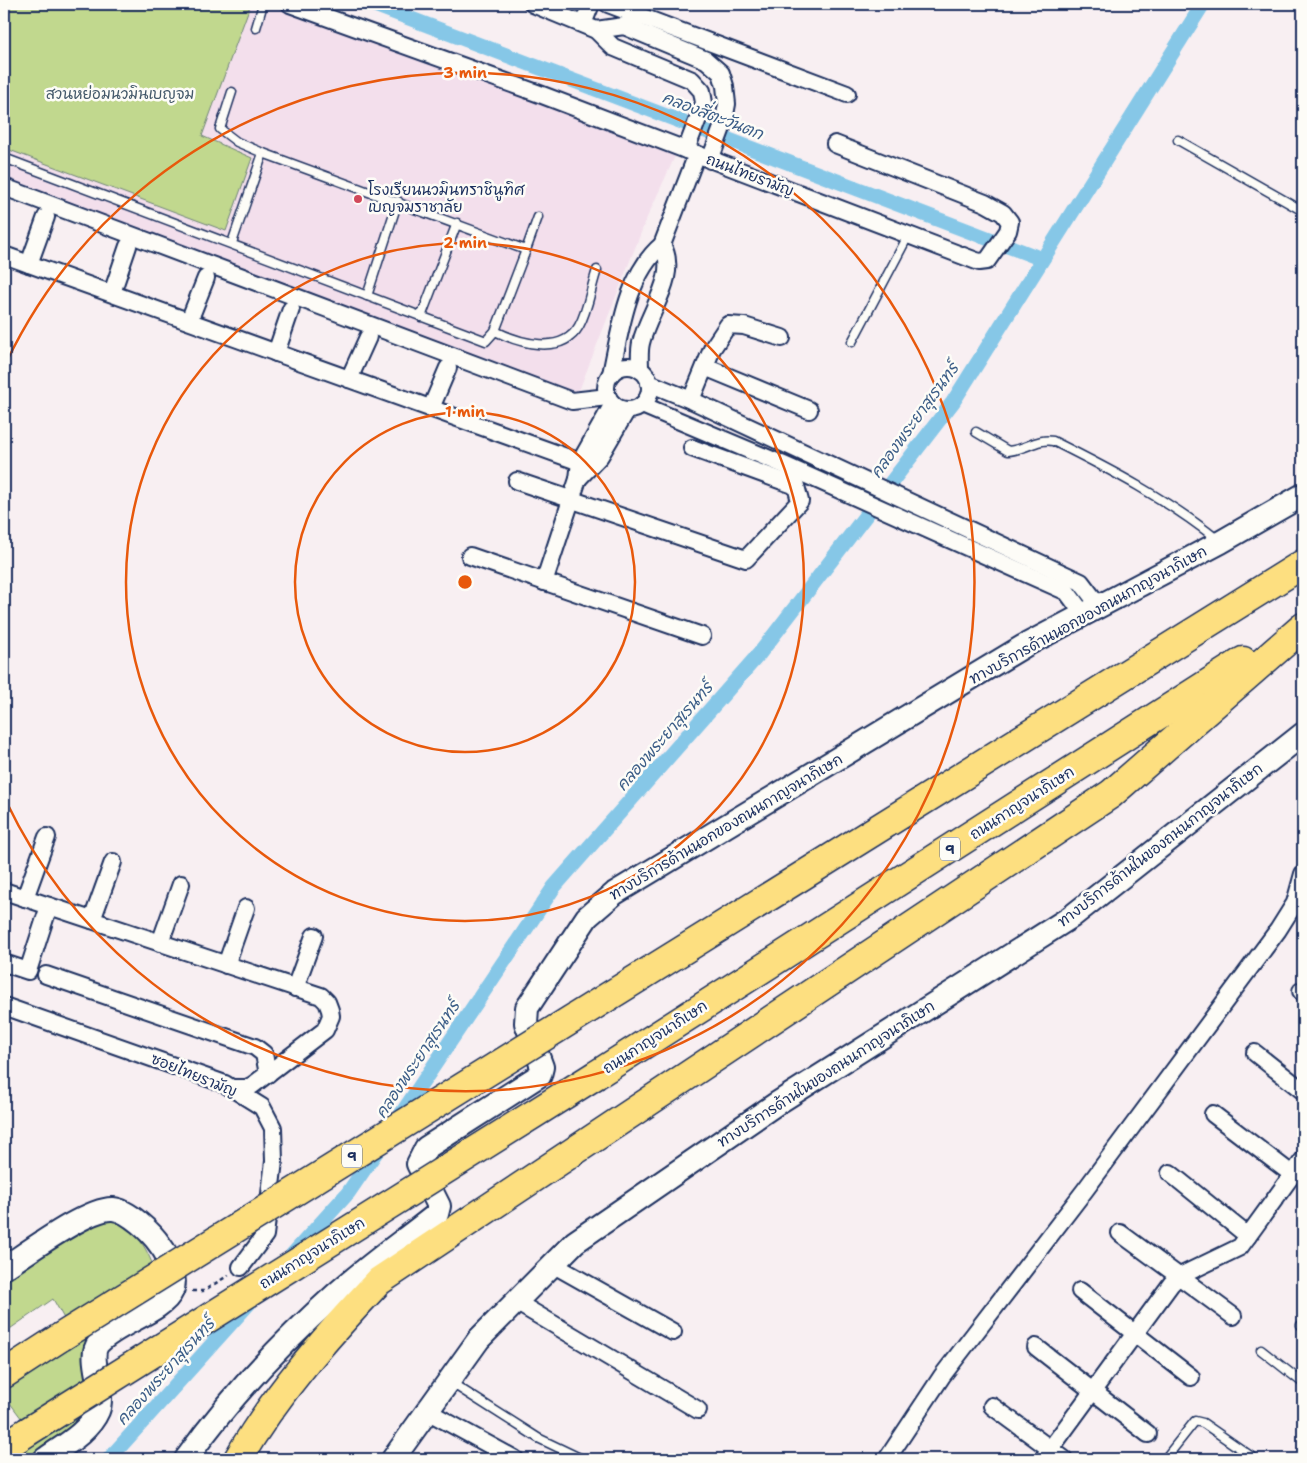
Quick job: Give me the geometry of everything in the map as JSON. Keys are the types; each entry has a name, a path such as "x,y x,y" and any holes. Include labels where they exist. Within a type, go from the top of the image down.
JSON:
{"highway":[{"name":"9","path":"4,1374 1303,564"},
{"name":"ถนนกาญจนาภิเษก","path":"4,1446 596,1075 1303,622"},
{"path":"238,1459 283,1392 330,1333 379,1281 1111,794 1303,627"}],"main road":[{"name":"ทางบริการด้านนอกของถนนกาญจนาภิเษก","path":"186,1459 208,1429 274,1352 336,1294 437,1214 439,1206 418,1164 426,1148 540,1075 542,1067 526,1023 527,1008 587,917 623,888 1024,646 1221,542 1303,495"},
{"name":"ทางบริการด้านในของถนนกาญจนาภิเษก","path":"393,1459 479,1339 575,1242 776,1104 1071,917 1303,734"},
{"path":"4,1268 96,1210 114,1208 136,1220 159,1242 168,1256 173,1290 166,1300 108,1334 97,1345 95,1358 100,1396 98,1411 78,1435 45,1459"}],"street":[{"name":"ถนนไทยรามัญ","path":"290,4 700,150 908,236 979,262 987,261 1008,231 1010,222 1003,213 985,203 836,144"},
{"path":"533,4 590,27 613,47 692,80 702,91 704,103 699,116 700,150"},
{"path":"590,27 591,4"},
{"path":"608,4 847,94"},
{"path":"590,27 624,26 706,60 721,73 726,86 727,104 723,126 700,150 662,245 653,253 642,269 632,292 621,327 611,374 606,385 622,404"},
{"path":"4,187 572,401 622,404 784,465 1067,592 1092,611"},
{"path":"29,264 46,217"},
{"path":"544,582 578,479 580,462 622,404 648,395 640,344 667,273 669,256 662,245"},
{"path":"112,294 128,246"},
{"path":"4,255 580,462"},
{"path":"189,321 206,278"},
{"path":"276,353 291,309"},
{"path":"691,400 721,332 728,324 744,326 782,338"},
{"path":"349,379 368,337"},
{"path":"611,374 621,367 634,367 644,377 691,400 1081,582 1092,611"},
{"path":"705,367 809,410"},
{"path":"432,408 448,368"},
{"path":"578,479 600,456 622,404"},
{"path":"784,465 793,447"},
{"path":"517,481 746,559 800,501 796,486 692,448"},
{"path":"965,545 973,531"},
{"path":"470,556 702,636"},
{"path":"25,898 48,838"},
{"path":"92,920 114,862"},
{"path":"887,1459 942,1376 1086,1190 1278,930 1295,902 1303,874"},
{"path":"160,943 181,884"},
{"path":"4,891 321,996 327,1002 331,1016 325,1030 247,1088 231,1088"},
{"path":"4,963 28,972 49,906"},
{"path":"226,965 246,908"},
{"path":"295,988 314,936"},
{"path":"46,975 255,1047 264,1054 268,1074"},
{"name":"ซอยไทยรามัญ","path":"4,1006 231,1088 262,1107 273,1128 274,1161 265,1235 241,1267"},
{"path":"1255,1053 1303,1092"},
{"path":"1213,1114 1293,1175"},
{"path":"1047,1454 1178,1277 1240,1247 1303,1160"},
{"path":"1170,1173 1248,1236"},
{"path":"1120,1233 1233,1316"},
{"path":"554,1265 673,1332"},
{"path":"1080,1290 1191,1377"},
{"path":"516,1302 698,1410"},
{"path":"1036,1347 1148,1434"},
{"path":"992,1406 1047,1454 1064,1459"},
{"path":"427,1411 516,1459"}],"lane":[{"path":"256,28 263,4"},
{"path":"232,92 220,129 238,142 263,153 398,201 526,250"},
{"path":"1178,140 1303,211"},
{"path":"232,243 263,153"},
{"path":"4,158 232,243 421,318 486,340 495,332 538,217"},
{"path":"367,296 398,201"},
{"path":"421,318 457,223"},
{"path":"852,342 908,236"},
{"path":"495,332 513,340 541,346 571,336 580,325 597,270"},
{"path":"976,432 1008,451 1027,448 1043,440 1053,442 1130,480 1193,519 1221,542"},
{"path":"1261,1350 1303,1383"},
{"path":"449,1381 538,1438 582,1459"},
{"path":"1165,1459 1195,1421 1203,1423 1255,1459"}],"path":[{"path":"173,1290 203,1291 241,1267"}],"shaded area":[{"name":"โรงเรียนนวมินทราชินูทิศ เบญจมราชาลัย","path":"4,4 280,4 597,121 676,154 646,220 578,393 4,178"}],"green space":[{"name":"สวนหย่อมนวมินเบญจม","path":"4,4 243,4 250,6 202,136 252,158 226,231 4,148"},
{"path":"117,1219 141,1241 161,1287 93,1330 85,1350 91,1400 72,1428 28,1459 13,1459 39,1442 4,1395 4,1385 75,1338 53,1299 4,1333 4,1281 91,1225 104,1220"}],"waterway":[{"name":"คลองสี่ตะวันตก","path":"372,4 1042,259"},
{"name":"คลองพระยาสุเรนทร์","path":"396,1122 554,887 760,653 953,402 1203,4"},
{"name":"คลองพระยาสุเรนทร์","path":"292,1255 348,1193 381,1145"},
{"name":"คลองพระยาสุเรนทร์","path":"109,1459 252,1300"}],"place":[{"name":"โรงเรียนนวมินทราชินูทิศ เบญจมราชาลัย","path":"358,199"}]}
